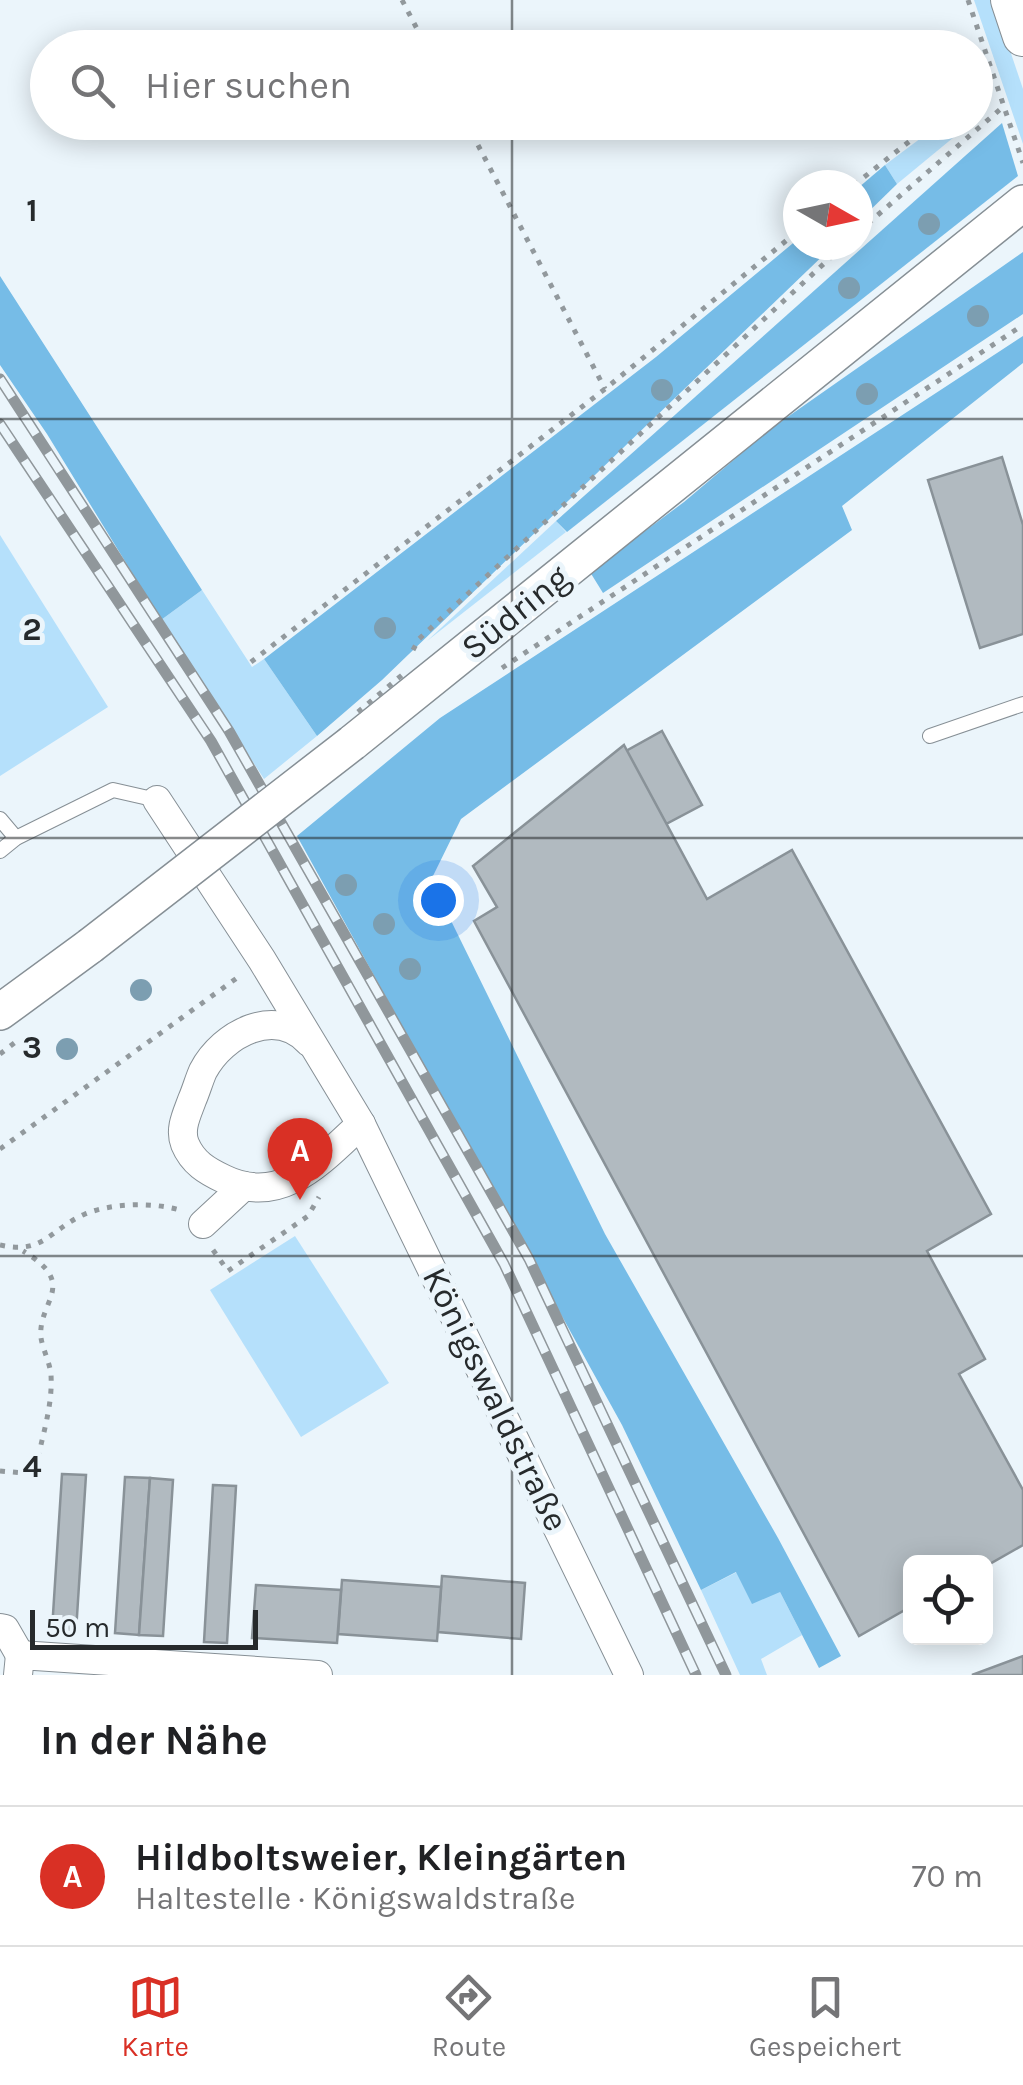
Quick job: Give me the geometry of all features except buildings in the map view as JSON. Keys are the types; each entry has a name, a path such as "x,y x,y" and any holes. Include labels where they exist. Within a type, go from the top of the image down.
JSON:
{"main road":[{"path":"1011,0 1023,36"}],"street":[{"name":"Südring","path":"0,1012 352,742 1023,203"},
{"name":"Königswaldstraße","path":"157,800 262,960 361,1124 629,1675"},
{"path":"314,1047 298,1030 279,1025 258,1026 231,1038 204,1068 183,1123 184,1143 202,1168 258,1190 287,1185 319,1163 361,1124"},
{"path":"202,1224 244,1186"},
{"path":"0,1628 5,1628 19,1665 314,1675"}],"lane":[{"path":"930,736 1023,704"},
{"path":"0,851 16,838 113,790 157,800"},
{"path":"0,819 16,838"}],"path":[{"path":"402,0 418,30"},
{"path":"968,0 978,30"},
{"path":"993,73 1023,163"},
{"path":"993,115 1004,106"},
{"path":"475,140 605,389"},
{"path":"873,170 911,140"},
{"path":"873,219 965,140"},
{"path":"251,662 605,389 783,243"},
{"path":"410,657 418,639 828,260"},
{"path":"498,670 1023,324"},
{"path":"0,1149 262,960"},
{"path":"0,1471 35,1474 51,1402 51,1373 41,1336 54,1294 52,1281 35,1258 21,1250"}],"shaded area":[{"path":"974,0 993,0 1023,89 1023,144 993,56 993,30 984,30"},
{"path":"1002,123 1018,176 567,532 556,521 848,260 873,260 873,238 983,140 993,140 993,131"},
{"path":"918,140 950,140 897,184 885,165"},
{"path":"885,165 897,184 873,207 873,175"},
{"path":"783,251 783,260 818,260 382,680 317,736 264,659 656,357"},
{"path":"1023,252 1023,314 603,593 590,572 684,502 769,430"},
{"path":"0,276 202,590 161,620 0,365"},
{"path":"1023,336 1023,363 842,506 852,530 461,819 431,880 605,1234 841,1656 819,1668 780,1592 752,1604 736,1572 701,1590 622,1425 297,836 440,718"},
{"path":"556,521 566,532 427,641"},
{"path":"0,535 108,707 0,776"},
{"path":"202,590 252,667 264,659 317,736 264,779 161,620"},
{"path":"295,1236 389,1383 301,1437 210,1290"},
{"path":"737,1572 780,1592 802,1635 761,1659 767,1675 740,1675 701,1590"}],"railway":[{"path":"0,379 229,731 529,1259 726,1675"},
{"path":"0,424 211,741 504,1264 696,1675"}],"place":[{"name":"Hildboltsweier, Kleingärten","path":"300,1200"}]}
